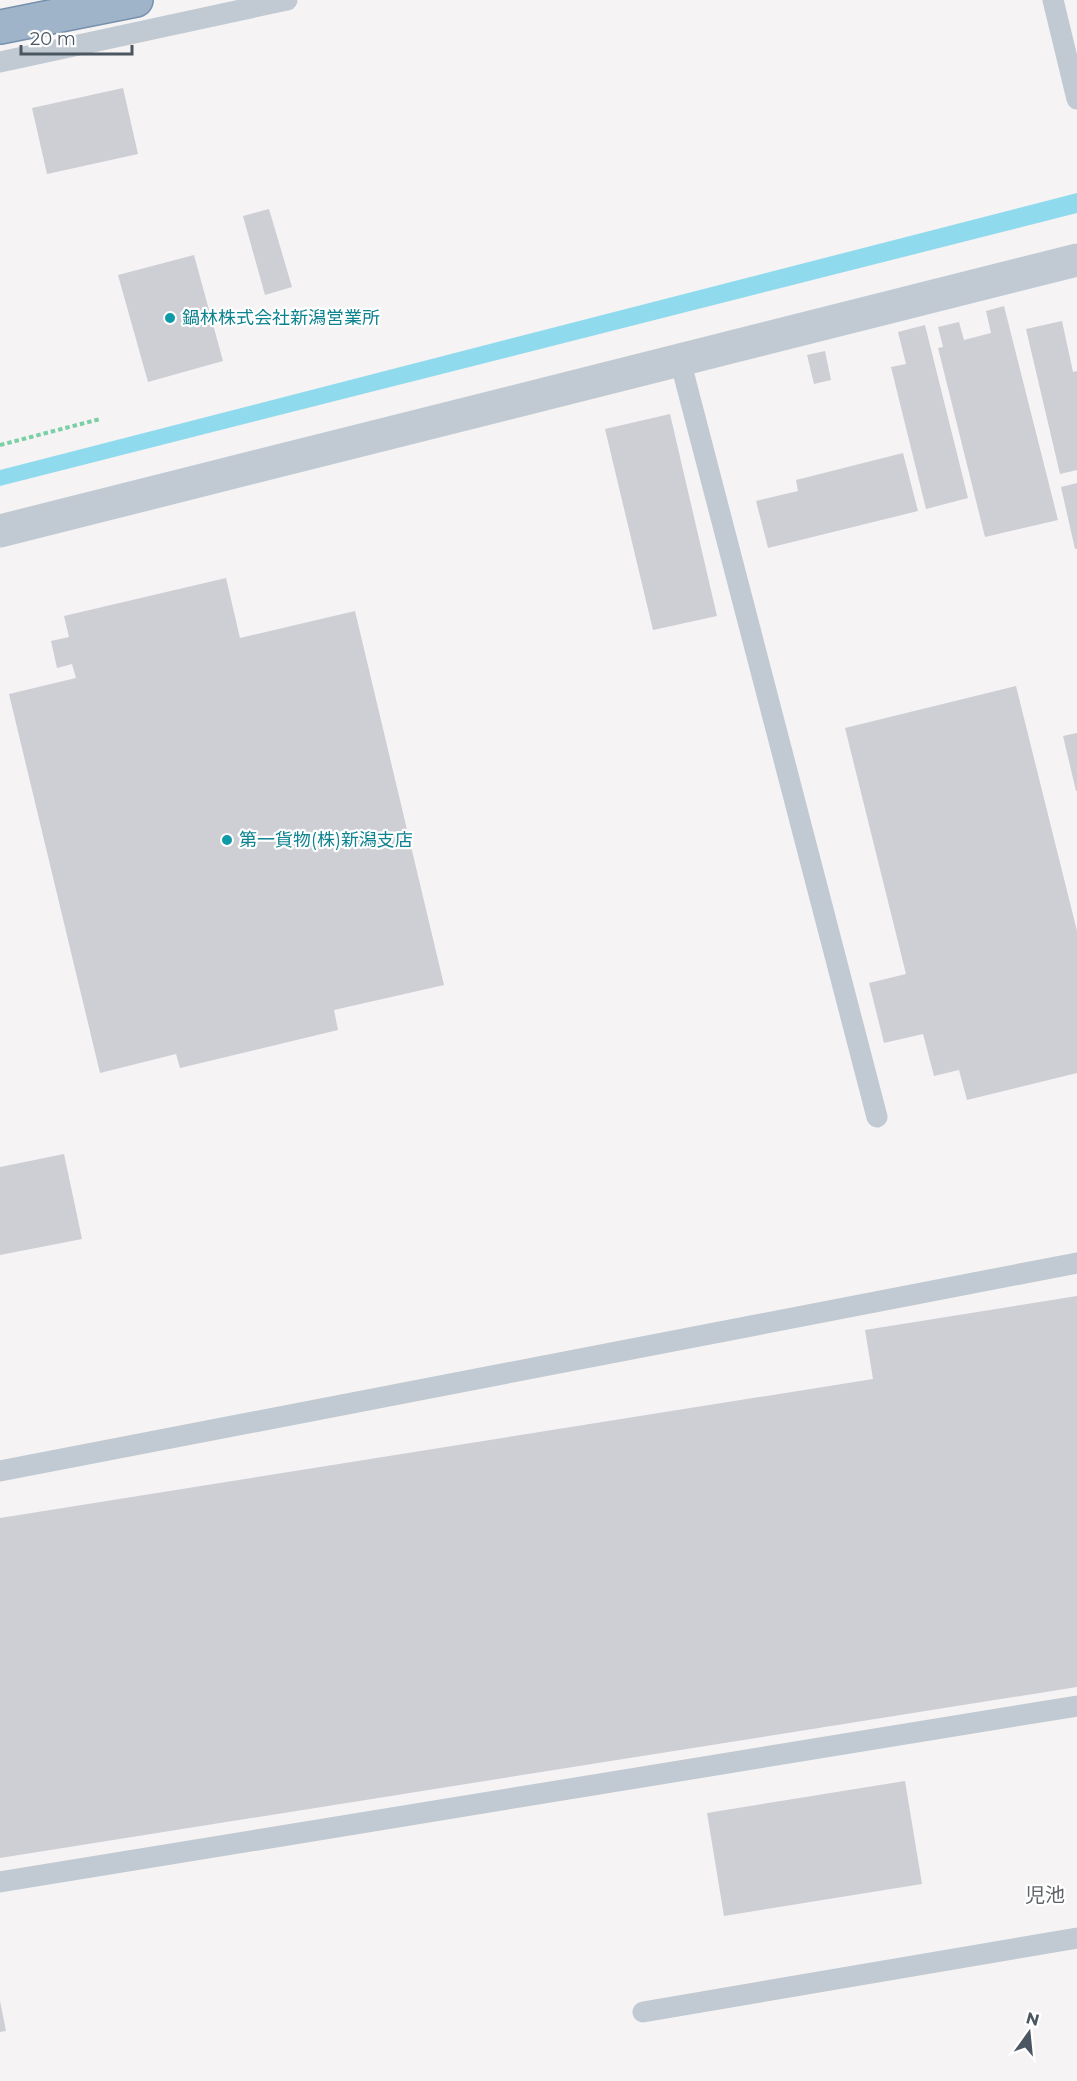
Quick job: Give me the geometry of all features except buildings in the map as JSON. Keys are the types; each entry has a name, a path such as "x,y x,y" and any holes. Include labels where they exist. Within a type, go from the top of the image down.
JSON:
{"highway":[{"path":"0,27 136,0"}],"street":[{"path":"0,531 1077,260"}],"lane":[{"path":"0,62 287,0"},
{"path":"1053,0 1077,99"},
{"path":"680,360 877,1118"},
{"path":"0,1472 1077,1263"},
{"path":"0,1882 1077,1706"},
{"path":"643,2012 1077,1938"}],"path":[{"path":"0,445 100,419"}],"water":[{"path":"1077,193 1077,213 0,486 0,470"}],"place":[{"name":"鍋林株式会社新潟営業所","path":"170,318"},
{"name":"第一貨物(株)新潟支店","path":"227,840"}],"district":[{"name":"児池","path":"1045,1895"}]}
